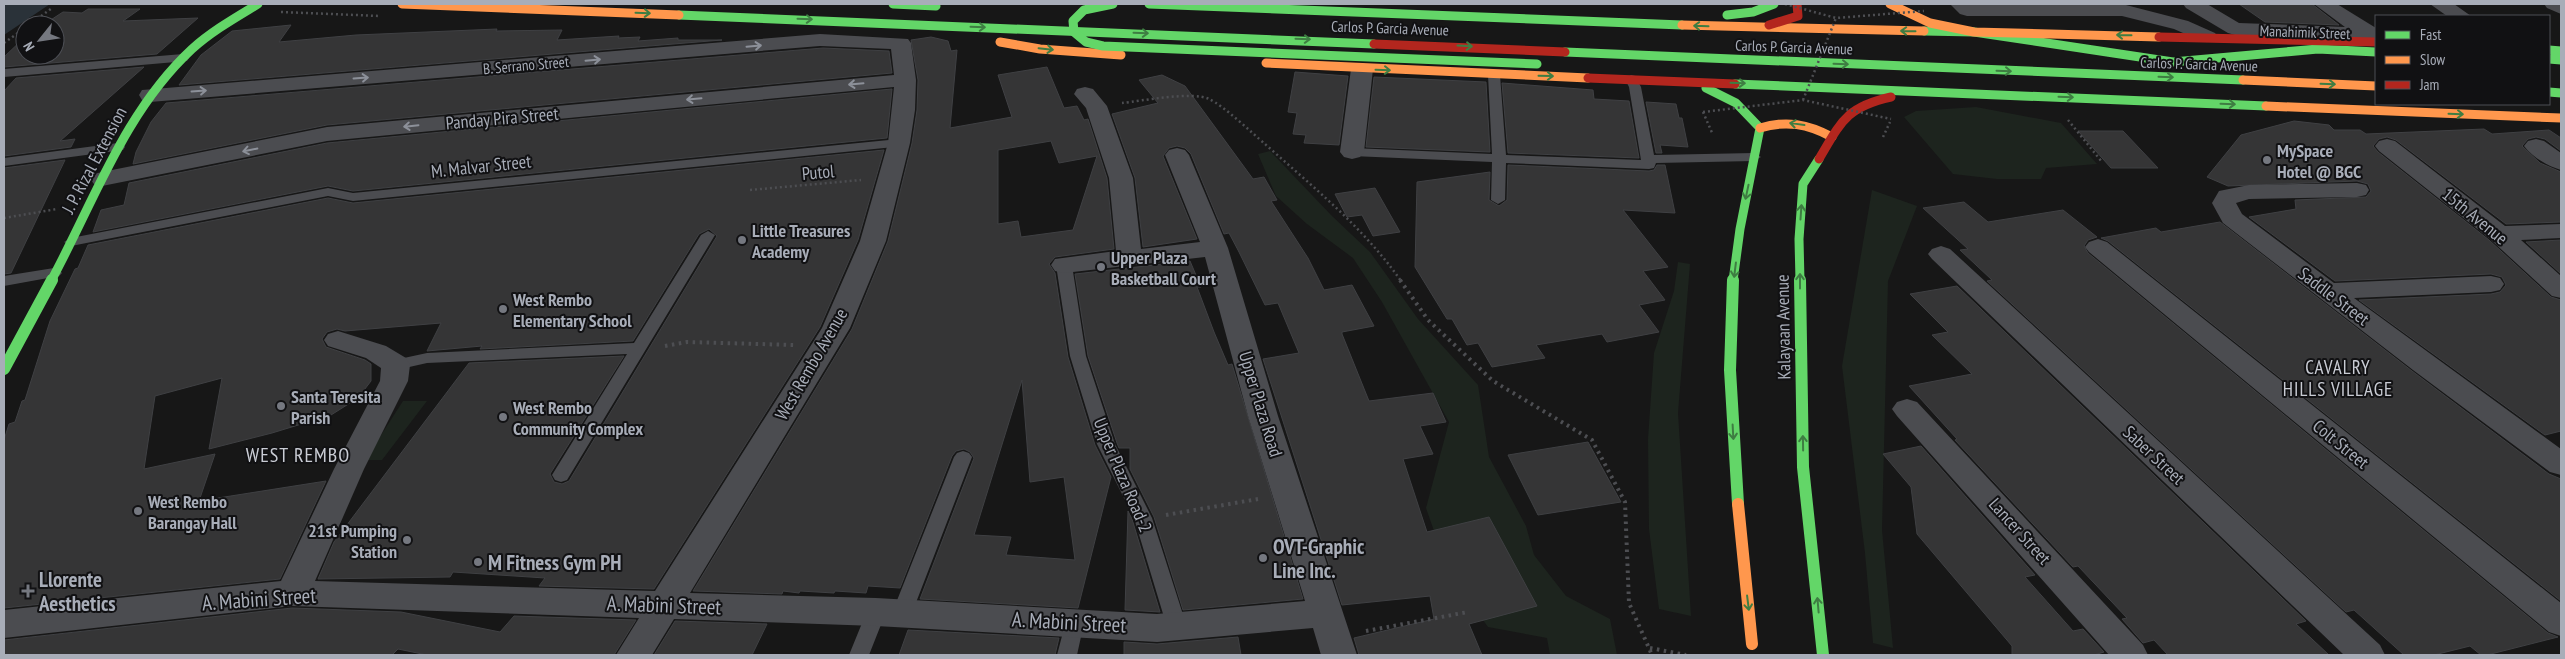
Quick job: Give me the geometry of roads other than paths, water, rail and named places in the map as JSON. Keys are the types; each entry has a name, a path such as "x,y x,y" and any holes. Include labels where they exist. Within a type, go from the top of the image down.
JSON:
{"main road":[{"name":"J. P. Rizal Extension","path":"4,369 10,348 71,242 118,147 150,95 183,58 212,31 258,4"},
{"name":"Carlos P. Garcia Avenue","path":"402,4 1441,45 1758,61 2375,86"},
{"path":"893,4 952,7"},
{"path":"1113,4 1084,10 1072,21 1074,32 1086,42 1103,46 1537,64 1569,67 1708,88 1730,96 1741,104 1760,128"},
{"path":"1149,4 1750,28 1974,32"},
{"path":"1370,4 1617,14 1727,15 1753,12 1774,4"},
{"path":"1750,28 1794,19 1798,16 1797,4"},
{"path":"1890,4 1930,23 1974,32 2173,62 2318,50 2375,41"},
{"path":"1068,13 1116,16"},
{"path":"842,21 988,40 1040,49 1362,69 1494,75 1758,61 1839,76 2119,88"},
{"name":"Carlos P. Garcia Avenue","path":"1974,32 2375,41"},
{"name":"Carlos P. Garcia Avenue","path":"2056,56 2270,66"},
{"path":"1569,67 1630,69 1654,80 2561,118"},
{"path":"1947,92 2052,86"},
{"name":"Kalayaan Avenue","path":"1823,655 1803,467 1799,240 1803,184 1845,117 1856,107 1873,100 1904,94 1947,92"},
{"path":"2530,105 2561,106"},
{"path":"1760,128 1782,122 1796,123 1811,126 1832,137"},
{"path":"1752,644 1738,506 1730,380 1732,290 1741,221 1760,128"}],"street":[{"name":"Manahimik Street","path":"2193,4 2235,29 2375,41"},
{"path":"2324,4 2375,41"},
{"path":"2440,4 2459,15"},
{"path":"2554,4 2561,8"},
{"path":"1964,7 2097,7 2122,10 2153,16 2208,37"},
{"name":"B. Serrano Street","path":"150,95 820,40 901,43"},
{"name":"West Rembo Avenue","path":"634,655 663,605 836,328 874,241 899,143 904,110 905,80 901,43"},
{"path":"1352,152 1362,69"},
{"name":"Panday Pira Street","path":"102,179 327,134 905,80"},
{"path":"1091,100 1121,178 1129,256"},
{"name":"15th Avenue","path":"2387,146 2499,234 2561,290"},
{"path":"2536,146 2561,163"},
{"name":"Upper Plaza Road","path":"1177,155 1215,248 1332,635"},
{"name":"Saddle Street","path":"2357,190 2249,192 2228,196 2224,203 2232,218 2423,364 2561,464"},
{"path":"2499,234 2561,231"},
{"name":"Colt Street","path":"2098,247 2561,622"},
{"name":"Upper Plaza Road-2","path":"1064,265 1129,256 1215,248"},
{"name":"Saber Street","path":"1941,254 2366,655"},
{"path":"2329,292 2491,284"},
{"path":"292,593 349,469 394,381 396,365 376,352 338,340"},
{"name":"Lancer Street","path":"1907,409 2130,655"},
{"name":"A. Mabini Street","path":"4,624 292,593 889,612 1332,635"}],"lane":[{"path":"4,73 183,58"},
{"path":"1352,152 1649,165 1630,69"},
{"path":"1494,75 1499,159 1498,200"},
{"name":"M. Malvar Street","path":"71,242 328,192 353,197 899,143"},
{"path":"4,162 118,147"},
{"path":"1648,159 1754,157"},
{"path":"561,474 708,235"},
{"name":"Upper Plaza Road-2","path":"1064,265 1081,364 1106,444 1143,518 1177,627"},
{"path":"4,281 54,273"},
{"path":"396,365 426,358 640,348"},
{"path":"859,655 889,612 963,457"},
{"path":"1068,655 1074,623"}],"place":[{"name":"MySpace Hotel @ BGC","path":"2267,160"},
{"name":"Little Treasures Academy","path":"742,240"},
{"name":"Upper Plaza Basketball Court","path":"1101,267"},
{"name":"West Rembo Elementary School","path":"503,309"},
{"name":"Santa Teresita Parish","path":"281,406"},
{"name":"West Rembo Community Complex","path":"503,417"},
{"name":"West Rembo Barangay Hall","path":"138,511"},
{"name":"21st Pumping Station","path":"407,540"},
{"name":"OVT-Graphic Line Inc.","path":"1263,558"},
{"name":"M Fitness Gym PH","path":"478,562"},
{"name":"Llorente Aesthetics","path":"28,591"}],"district":[{"name":"CAVALRY HILLS VILLAGE","path":"2338,378"},
{"name":"WEST REMBO","path":"298,455"}]}
